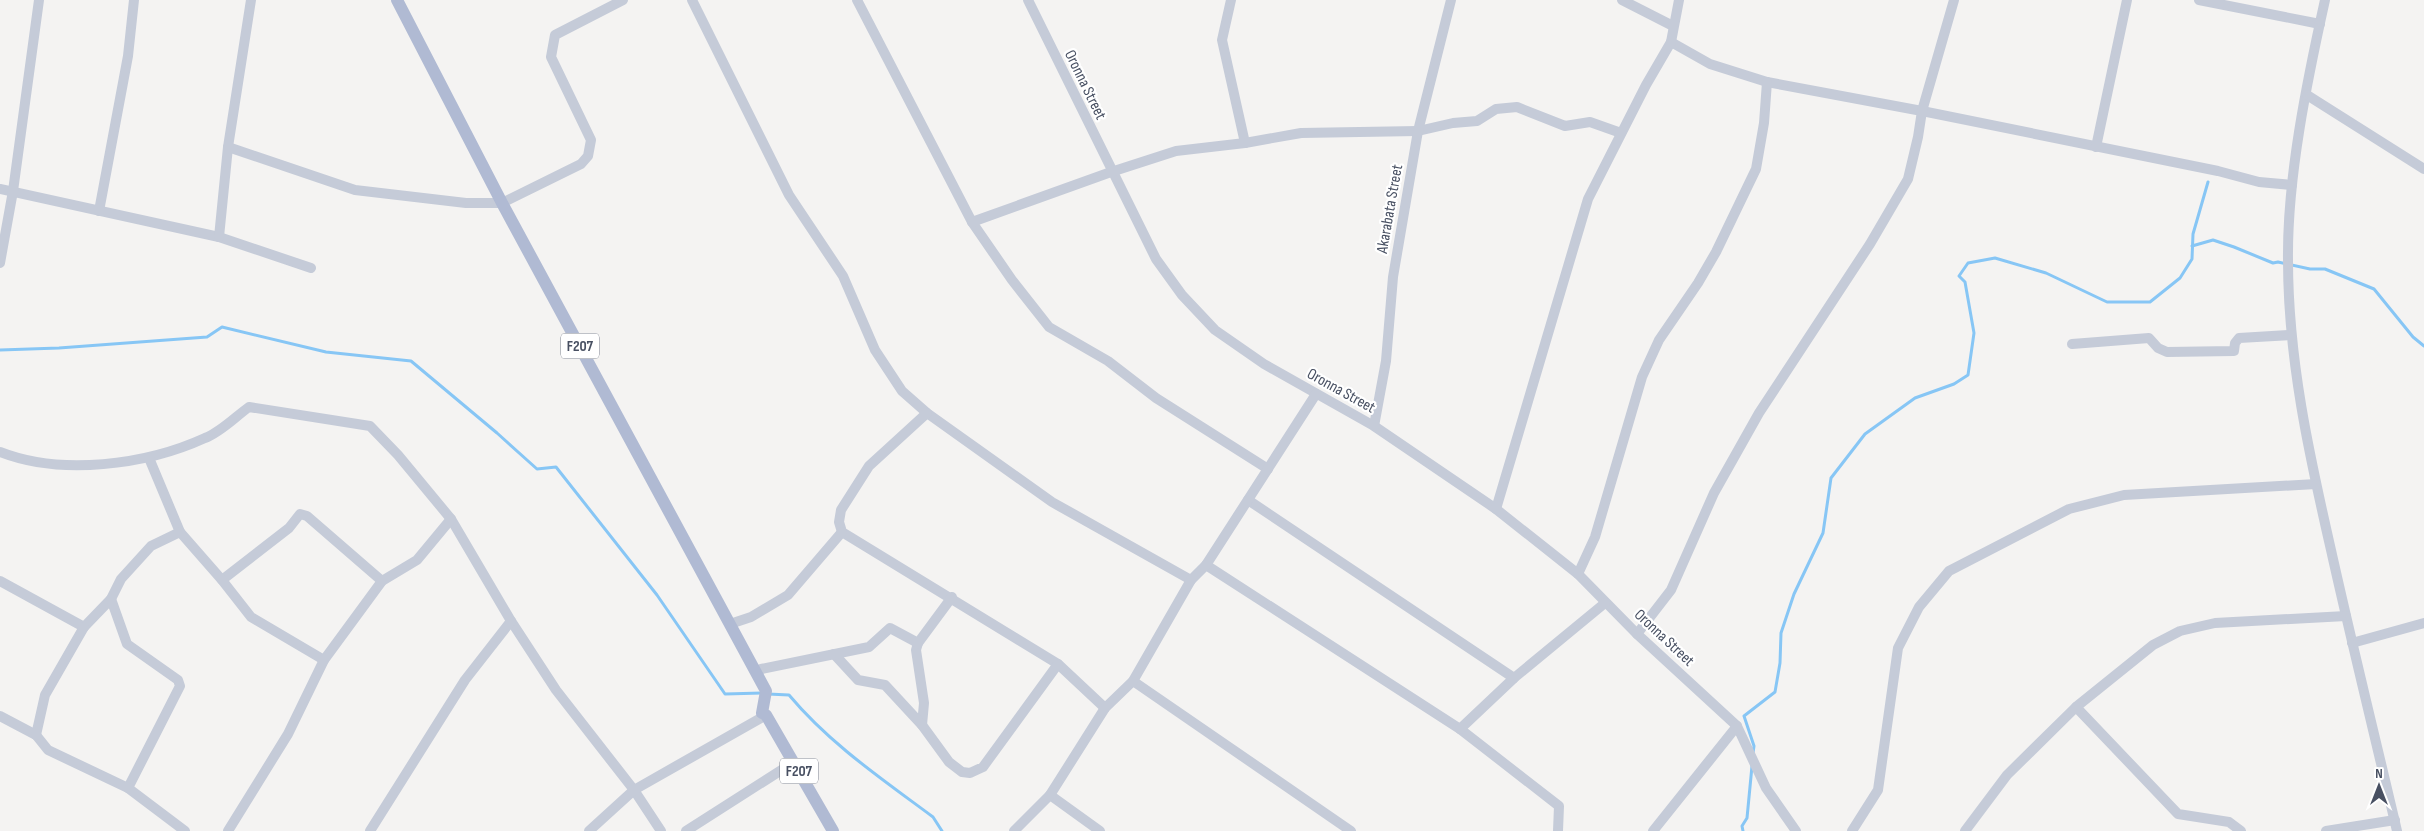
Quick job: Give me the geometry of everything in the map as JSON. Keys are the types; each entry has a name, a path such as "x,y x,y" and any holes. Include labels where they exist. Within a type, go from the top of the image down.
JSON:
{"main road":[{"name":"F207","path":"397,0 502,203 766,691 764,714 833,831"}],"street":[{"path":"0,263 13,191 38,0"},
{"path":"99,211 128,56 134,0"},
{"path":"219,237 228,147 251,0"},
{"path":"228,147 355,190 466,203 502,203 581,164 588,156 591,140 551,57 555,35 623,0"},
{"path":"692,0 789,195 843,276 875,350 902,391 927,414 1052,502 1191,580"},
{"path":"857,0 972,222 1012,280 1049,327 1108,361 1156,398 1268,468"},
{"name":"Oronna Street","path":"1028,0 1111,172 1156,260 1182,295 1215,330 1264,364 1374,426 1496,509 1578,574 1604,603 1738,728"},
{"path":"1231,0 1222,40 1245,143"},
{"name":"Akarabata Street","path":"1374,426 1386,361 1393,277 1418,131 1451,0"},
{"path":"1622,0 1673,26"},
{"path":"1496,509 1588,199 1621,133 1671,42 1678,0"},
{"path":"1637,634 1671,590 1714,493 1758,413 1870,244 1908,179 1922,110 1954,0"},
{"path":"2096,147 2127,0"},
{"path":"2199,0 2320,24"},
{"path":"2325,0 2292,185 2288,282 2290,335 2300,412 2397,831"},
{"path":"1671,42 1710,64 1767,82 1922,110 2218,171 2259,182 2292,185"},
{"path":"1578,574 1594,538 1642,377 1659,340 1698,283 1716,252 1756,169 1764,123 1767,82"},
{"path":"2307,95 2424,169"},
{"path":"972,222 1111,172 1176,151 1245,143 1300,133 1418,131 1434,126 1477,121 1496,108 1517,106 1565,126 1590,122 1621,133"},
{"path":"0,189 219,237 311,268"},
{"path":"2072,344 2149,338 2158,348 2167,352 2234,351 2235,343 2239,338 2290,335"},
{"path":"1014,831 1050,795 1105,708 1133,681 1191,580 1206,565 1316,394"},
{"path":"0,452 31,462 68,465 149,458 207,438 249,407 370,426 398,455 450,519 511,621 556,690 634,790 661,831"},
{"path":"927,414 869,466 840,510 839,522 842,532 952,597 1058,664 1105,708"},
{"path":"149,458 180,532 222,580 251,618 324,660"},
{"path":"1852,831 1878,790 1898,648 1919,607 1949,571 2068,509 2124,495 2316,484"},
{"path":"1248,500 1514,678"},
{"path":"222,580 289,528 300,514 307,516 382,581"},
{"path":"228,831 288,734 324,660 382,581 417,560 450,519"},
{"path":"36,735 45,696 84,626 111,599 122,579 151,546 180,532"},
{"path":"730,624 751,617 788,595 842,532"},
{"path":"1206,565 1460,729 1559,806 1561,830"},
{"path":"0,581 84,626"},
{"path":"922,725 924,703 916,650 918,643 952,597"},
{"path":"111,599 127,644 178,680 180,686 128,788"},
{"path":"1460,729 1514,678 1604,603"},
{"path":"1965,831 2007,776 2076,707 2153,645 2180,631 2215,623 2346,616"},
{"path":"370,831 464,680 511,621"},
{"path":"2352,643 2424,623"},
{"path":"757,675 760,669 869,647 890,628 918,643"},
{"path":"834,654 858,680 885,685 922,725 949,762 962,772 970,773 982,767 1058,664"},
{"path":"1133,681 1351,831"},
{"path":"2076,707 2178,814 2229,822 2241,831"},
{"path":"589,831 634,790 764,714"},
{"path":"0,716 36,735 48,750 128,788 185,831"},
{"path":"1653,831 1738,728 1766,788 1796,831"},
{"path":"686,831 794,762"},
{"path":"1050,795 1100,831"},
{"path":"2326,831 2395,820"}],"waterway":[{"path":"1753,753 1754,746 1744,716 1775,692 1780,663 1781,633 1794,594 1823,533 1831,478 1865,434 1915,398 1954,384 1968,375 1974,333 1965,282 1959,276 1968,263 1995,258 2046,273 2107,302 2150,302 2180,278 2192,259 2193,234 2208,182"},
{"path":"2192,246 2213,240 2273,263 2278,262 2310,269 2325,269 2374,289 2413,337 2424,346"},
{"path":"0,350 59,348 207,337 222,327 326,352 411,361 537,469 556,467 657,595 725,694 762,693"},
{"path":"768,694 789,695 839,745 933,817 942,831"},
{"path":"1743,831 1742,826 1747,818 1752,766"}]}
